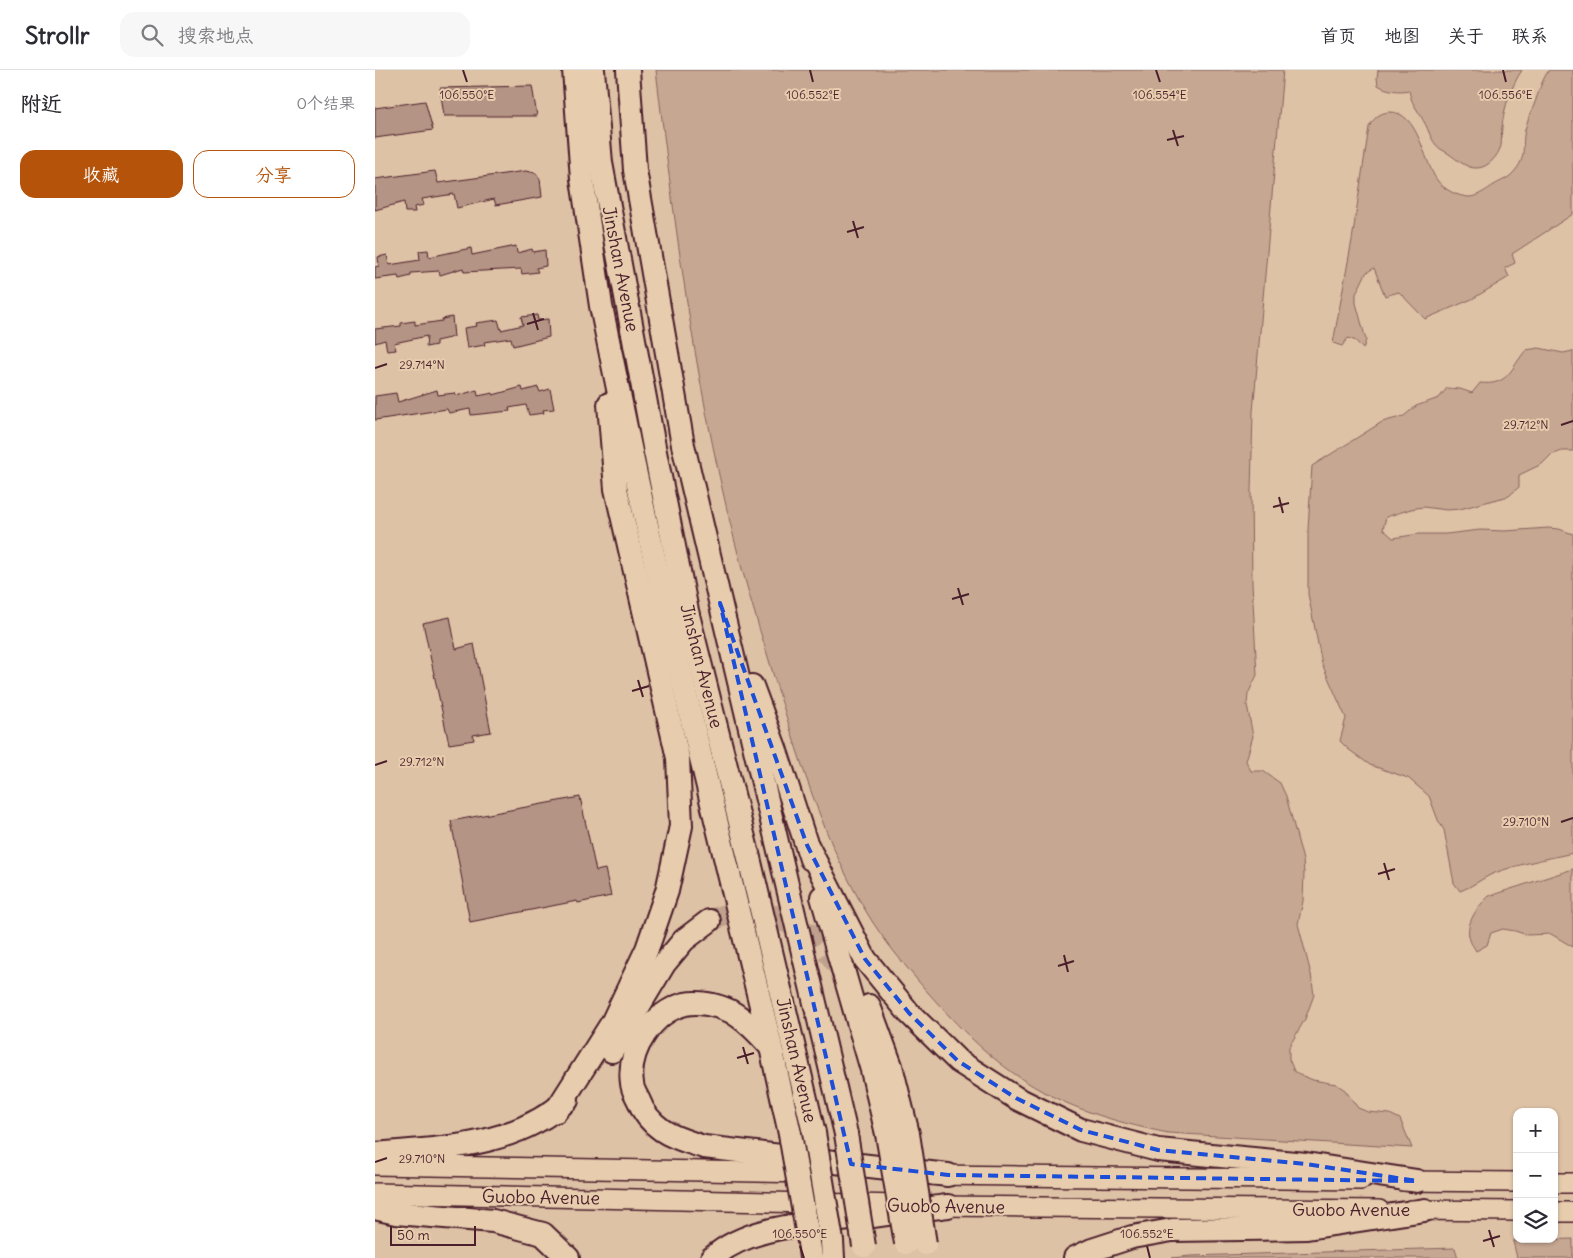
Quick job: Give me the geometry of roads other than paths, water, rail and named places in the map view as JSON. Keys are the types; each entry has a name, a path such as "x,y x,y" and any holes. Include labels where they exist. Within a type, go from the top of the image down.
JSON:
{"highway":[{"path":"574,70 582,179 601,306 669,626 771,1047 790,1134 810,1250"},
{"name":"Jinshan Avenue","path":"593,70 601,163 687,611 749,858 814,1133 833,1250"},
{"name":"Jinshan Avenue","path":"628,70 635,170 683,446 846,1134 864,1252"},
{"path":"556,1111 611,1023 647,949 667,891 681,826 678,758 616,489 601,306"},
{"path":"720,603 775,748 807,845 872,1070 898,1134"},
{"path":"807,845 865,959 909,1013 958,1061 1016,1098 1081,1130 1158,1150 1306,1164 1417,1181"},
{"path":"375,1154 480,1143 524,1130 556,1111 587,1082 615,1046 664,964 683,940 709,921"},
{"path":"771,1047 752,1026 729,1011 706,1003 686,1004 665,1013 645,1033 633,1058 632,1083 643,1111 660,1129 678,1139 704,1147 948,1175"},
{"path":"869,1006 891,1066 898,1134 916,1251"},
{"path":"712,1258 719,1251 749,1236 784,1227 948,1206"},
{"path":"375,1208 396,1213 493,1221 543,1234 584,1258"},
{"path":"1075,1258 1092,1250 1132,1237 1172,1230 1307,1228 1425,1210"},
{"path":"543,1234 568,1258"}],"main road":[{"name":"Guobo Avenue","path":"375,1165 1513,1182"},
{"path":"1558,1183 1573,1183"},
{"name":"Guobo Avenue","path":"375,1193 948,1206 1513,1212"},
{"path":"1558,1212 1573,1212"}],"tunnel":[{"path":"709,921 736,911 775,916 817,938 844,973"}]}
